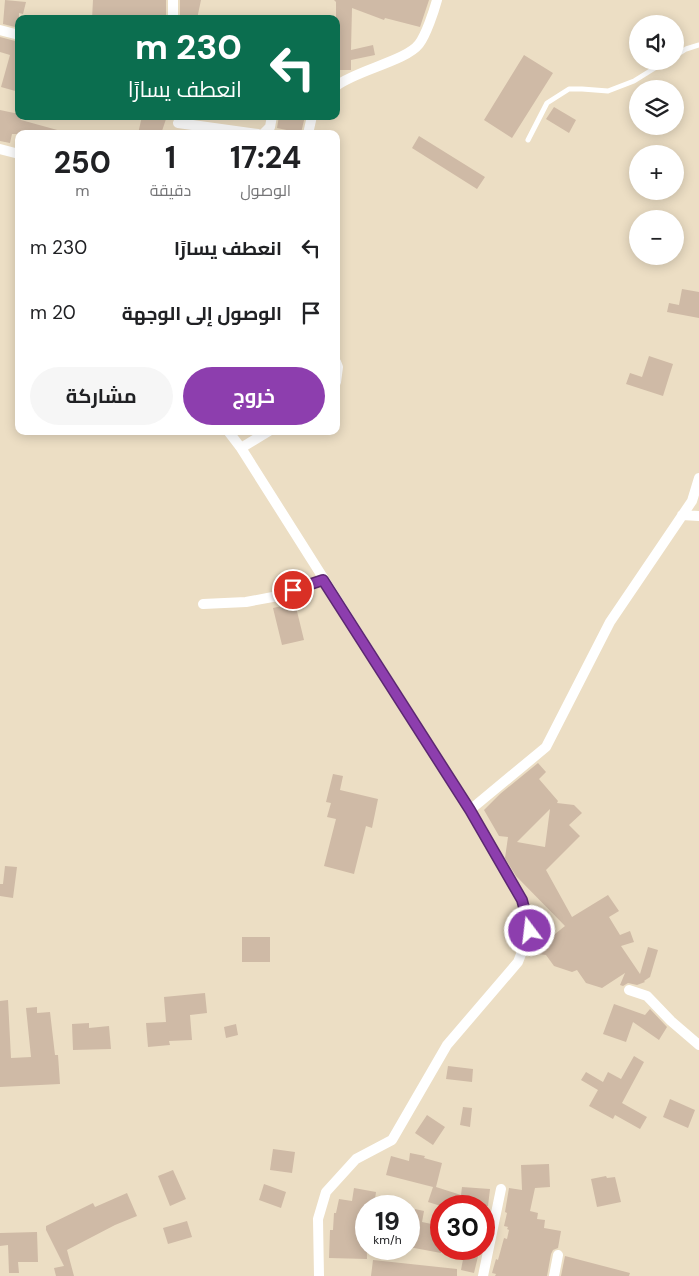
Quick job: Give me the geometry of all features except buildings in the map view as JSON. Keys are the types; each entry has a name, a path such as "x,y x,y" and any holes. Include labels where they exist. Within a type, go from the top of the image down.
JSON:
{"street":[{"path":"173,0 173,15"},
{"path":"340,83 402,56 419,44 434,12 437,0"},
{"path":"0,30 15,34"},
{"path":"177,124 226,130"},
{"path":"0,149 15,153"},
{"path":"231,435 470,810 522,900 530,931 518,962 447,1045 392,1140 356,1159 326,1192 318,1219 319,1276"},
{"path":"241,448 262,435"},
{"path":"470,810 546,747 610,622 692,501 699,478"},
{"path":"682,515 699,516"},
{"path":"203,604 246,602 270,597 323,580"},
{"path":"629,990 648,996 671,1022 699,1045"},
{"path":"483,1276 501,1189"},
{"path":"554,1276 558,1255"}],"lane":[{"path":"684,50 699,45"},
{"path":"528,140 548,103 569,89 582,88 608,91 634,81 652,70"}],"route":[{"path":"293,590 323,580 470,810 522,900 530,931"}]}
